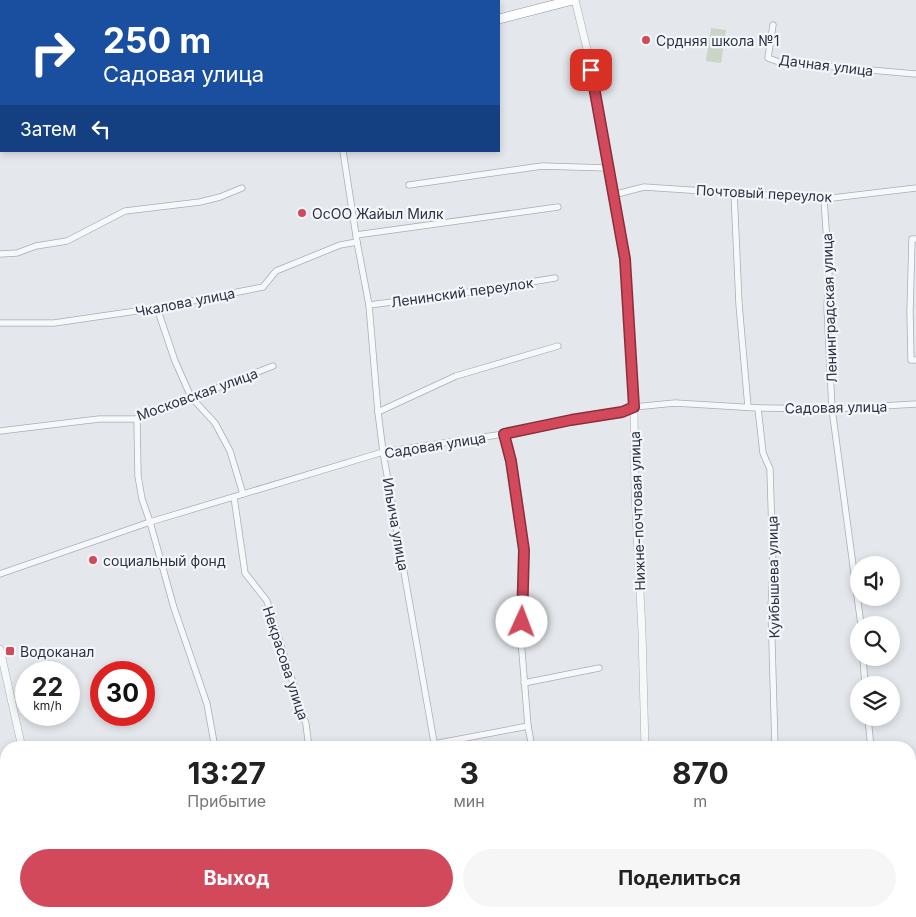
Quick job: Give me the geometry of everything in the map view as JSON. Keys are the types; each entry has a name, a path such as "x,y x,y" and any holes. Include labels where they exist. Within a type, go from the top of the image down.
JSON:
{"highway":[{"path":"500,19 575,3"}],"street":[{"name":"Нижне-почтовая улица","path":"575,3 588,53 625,259 634,407 635,492 645,741"},
{"name":"Дачная улица","path":"773,25 768,58 779,62 916,74"},
{"name":"Ильича улица","path":"343,152 369,305 383,452 434,741"},
{"path":"409,185 542,166 608,168"},
{"name":"Почтовый переулок","path":"613,195 644,187 824,199 916,188"},
{"path":"0,254 17,253 36,246 67,241 125,211 200,202 220,197 242,188"},
{"path":"734,192 739,304 748,407"},
{"name":"Ленинградская улица","path":"824,199 832,409 860,616"},
{"path":"356,235 558,207"},
{"path":"916,239 912,239 910,312 911,360 916,360"},
{"name":"Чкалова улица","path":"0,323 54,323 158,308 263,287 276,272 340,245 357,242"},
{"name":"Ленинский переулок","path":"369,305 464,293 555,278"},
{"path":"158,308 174,361 192,397 215,424 226,444 243,494"},
{"path":"378,412 456,376 558,346"},
{"name":"Московская улица","path":"0,431 99,419 137,419 273,366"},
{"name":"Садовая улица","path":"0,574 150,522 383,452 504,434 622,412 634,407 675,403 758,408 832,409 916,404"},
{"name":"Куйбышева улица","path":"758,408 763,453 770,469 773,549 772,607 775,741"},
{"path":"137,419 138,476 142,499 174,608 207,704 214,741"},
{"path":"504,434 511,461 524,550 521,640 531,741"},
{"name":"Некрасова улица","path":"234,497 245,574 267,601 306,724 308,741"},
{"path":"0,649 20,741"},
{"path":"524,683 599,668"},
{"path":"458,741 528,726"},
{"path":"869,726 870,741"}],"green space":[{"path":"711,28 726,30 721,63 706,61"}],"place":[{"name":"Срдняя школа №1","path":"646,40"},
{"name":"ОсОО Жайыл Милк","path":"302,213"},
{"name":"социальный фонд","path":"93,560"},
{"name":"Водоканал","path":"10,651"}],"route":[{"path":"522,622 524,550 511,461 504,434 622,412 634,407 625,259 591,70"}]}
